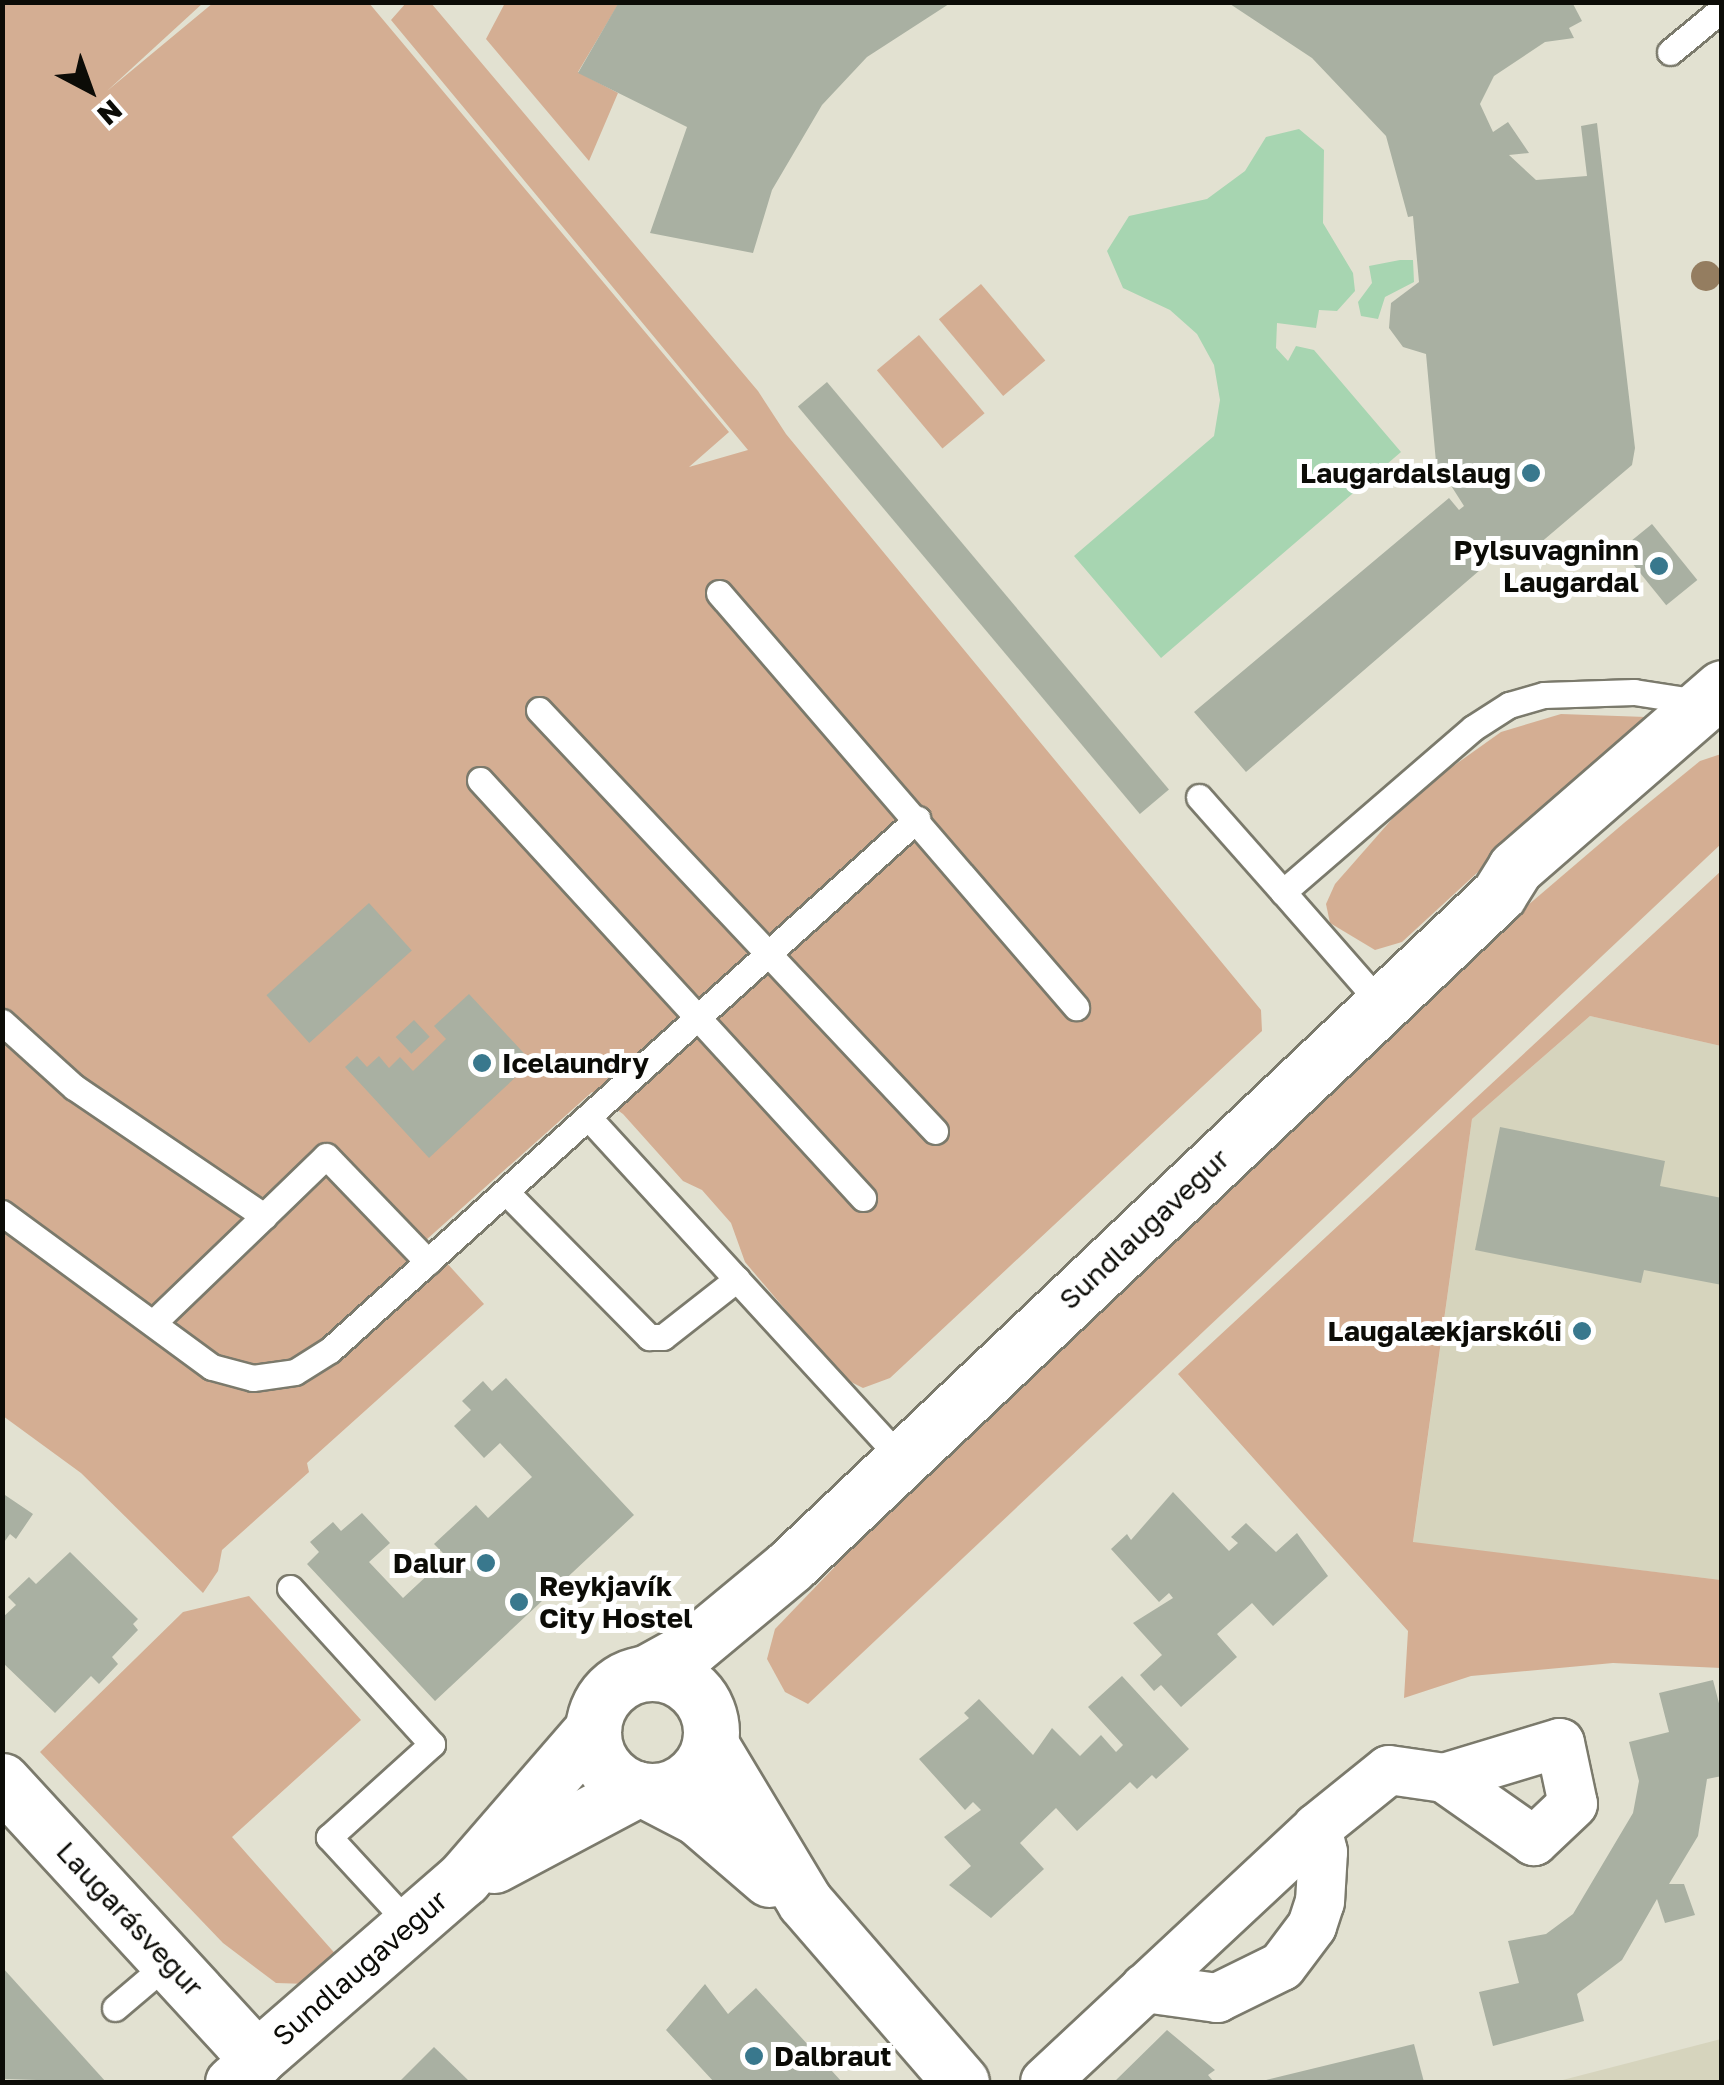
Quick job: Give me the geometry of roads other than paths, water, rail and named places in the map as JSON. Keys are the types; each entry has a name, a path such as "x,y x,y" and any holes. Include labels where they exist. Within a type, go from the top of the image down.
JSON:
{"street":[{"name":"Sundlaugavegur","path":"244,2070 464,1878 593,1729 604,1697 680,1656 791,1565 1498,894 1515,868 1716,706"},
{"name":"Sundlaugavegur","path":"464,1878 642,1790 694,1774 742,1648 791,1565"},
{"path":"648,1672 686,1683 700,1697 710,1740 804,1902"},
{"path":"593,1729 604,1767 698,1817 804,1902 961,2082"},
{"path":"1045,2082 1317,1828 1388,1770 1444,1778"},
{"name":"Laugarásvegur","path":"2,1781 169,1962 244,2070"},
{"path":"1145,1988 1217,1998 1282,1966 1312,1926 1320,1902 1323,1852 1317,1828"}],"lane":[{"path":"1670,52 1722,8"},
{"path":"719,593 1076,1007"},
{"path":"1283,892 1473,728 1509,704 1544,695 1634,692 1716,706"},
{"path":"540,710 764,956 935,1131"},
{"path":"480,780 863,1198"},
{"path":"1199,797 1382,1005"},
{"path":"2,1214 222,1371 253,1378 285,1374 330,1350 917,819"},
{"path":"2,1022 74,1087 264,1216"},
{"path":"588,1116 901,1458"},
{"path":"153,1324 326,1156 428,1262"},
{"path":"506,1192 648,1337 663,1337 737,1279"},
{"path":"290,1588 432,1744 329,1837 410,1924"},
{"path":"115,2008 169,1962"}],"place":[{"name":"Laugardalslaug","path":"1531,473"},
{"name":"Pylsuvagninn Laugardal","path":"1659,566"},
{"name":"Icelaundry","path":"482,1063"},
{"name":"Laugalækjarskóli","path":"1582,1331"},
{"name":"Dalur","path":"486,1563"},
{"name":"Reykjavík City Hostel","path":"519,1602"},
{"name":"Dalbraut","path":"754,2056"}]}
